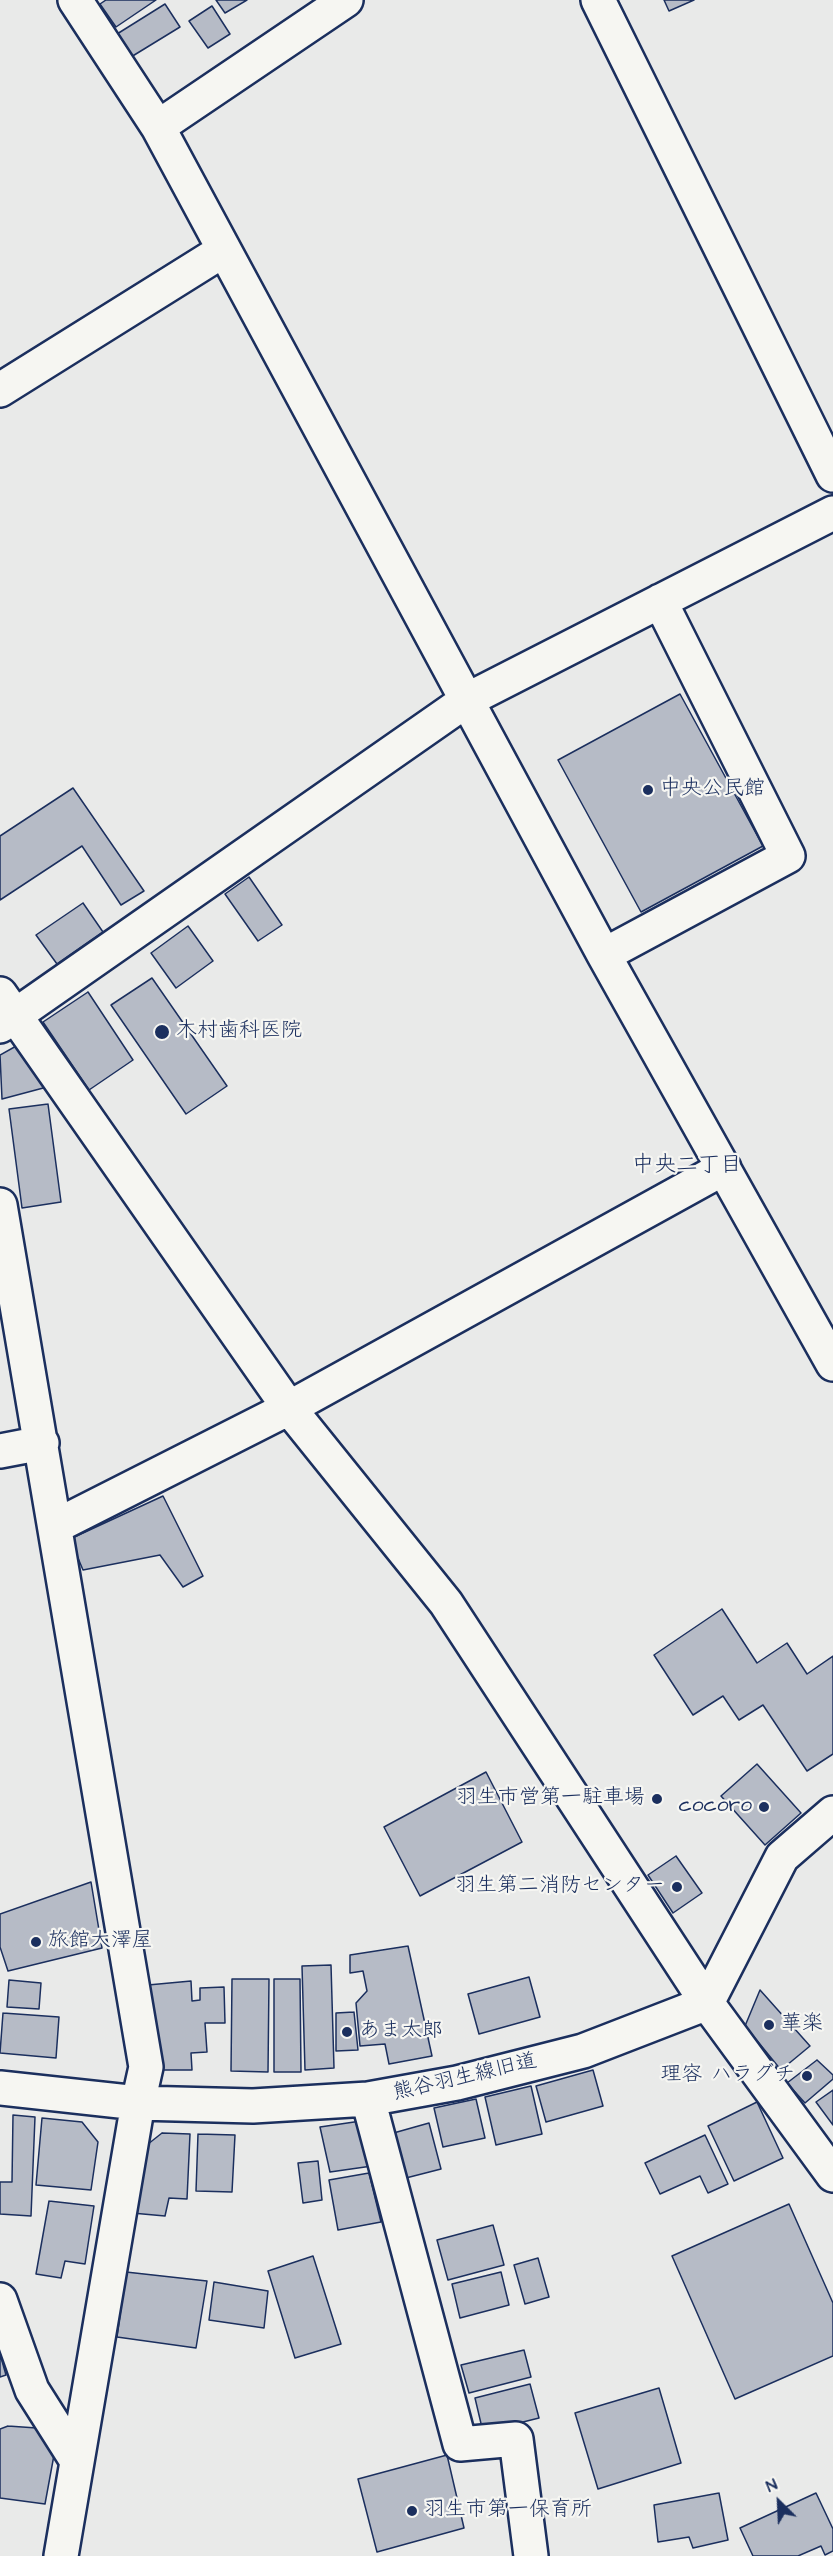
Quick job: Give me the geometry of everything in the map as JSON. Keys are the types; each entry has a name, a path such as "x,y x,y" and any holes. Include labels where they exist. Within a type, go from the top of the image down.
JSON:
{"street":[{"path":"75,0 158,127 604,955 833,1364"},
{"path":"158,127 346,0"},
{"path":"598,0 833,475"},
{"path":"0,390 224,250"},
{"path":"833,513 467,700 5,1012 289,1408 446,1604 707,2003 833,2175"},
{"path":"604,955 788,856 660,602"},
{"path":"56,1526 289,1408 724,1168"},
{"path":"0,1205 146,2067 61,2556"},
{"path":"0,1451 42,1443"},
{"path":"707,2003 782,1857 833,1813"},
{"name":"熊谷羽生線旧道","path":"0,2088 138,2103 253,2106 368,2099 457,2083 584,2051 707,2003"},
{"path":"368,2099 460,2444 516,2439 531,2556"},
{"path":"0,2300 32,2390 77,2461"}],"building":[{"path":"106,0 156,0 116,27 100,4"},
{"path":"216,0 247,0 225,13"},
{"path":"664,0 694,0 669,11"},
{"path":"165,4 180,27 131,57 117,34"},
{"path":"212,6 230,34 208,48 189,21"},
{"path":"680,694 763,846 641,912 558,760"},
{"path":"73,788 144,891 121,905 82,846 0,900 0,836"},
{"path":"249,877 282,925 258,941 225,894"},
{"path":"83,903 103,932 57,964 36,935"},
{"path":"188,926 213,961 176,988 151,953"},
{"path":"152,978 227,1086 186,1114 111,1005"},
{"path":"88,992 133,1060 89,1090 43,1022"},
{"path":"18,1045 47,1087 2,1099 0,1055"},
{"path":"48,1104 61,1202 22,1208 9,1109"},
{"path":"163,1496 203,1576 183,1587 160,1555 83,1570 70,1539"},
{"path":"722,1609 757,1663 787,1643 807,1674 833,1656 833,1754 807,1771 763,1705 739,1720 723,1696 693,1715 654,1655"},
{"path":"757,1764 801,1813 765,1845 721,1796"},
{"path":"486,1772 522,1842 420,1896 384,1827"},
{"path":"676,1856 702,1893 673,1913 648,1875"},
{"path":"91,1882 102,1948 8,1971 0,1947 0,1914"},
{"path":"408,1946 432,2056 389,2064 385,2044 360,2046 356,2003 367,1991 363,1971 350,1973 350,1955"},
{"path":"331,1965 334,2068 305,2070 302,1966"},
{"path":"529,1977 540,2017 479,2034 468,1994"},
{"path":"232,1979 269,1979 268,2072 231,2071"},
{"path":"274,1979 300,1979 301,2072 274,2072"},
{"path":"9,1980 41,1983 39,2009 7,2007"},
{"path":"191,1981 192,2001 200,2000 200,1988 224,1987 225,2023 205,2023 207,2052 191,2053 192,2070 158,2070 148,1985"},
{"path":"760,1990 810,2046 781,2070 745,2026"},
{"path":"354,2012 358,2050 336,2051 336,2013"},
{"path":"3,2013 59,2017 56,2058 0,2053"},
{"path":"817,2060 833,2075 833,2079 805,2103 787,2083"},
{"path":"593,2070 603,2106 546,2122 536,2086"},
{"path":"531,2086 542,2134 496,2145 485,2097"},
{"path":"833,2090 833,2125 816,2102"},
{"path":"476,2099 485,2138 443,2147 434,2108"},
{"path":"757,2102 783,2158 734,2181 708,2126"},
{"path":"13,2115 35,2117 31,2216 0,2214 0,2182 12,2182"},
{"path":"42,2118 82,2122 98,2142 91,2190 36,2185"},
{"path":"361,2121 372,2166 330,2172 320,2127"},
{"path":"429,2123 441,2169 402,2179 390,2134"},
{"path":"162,2133 190,2134 187,2199 169,2198 165,2216 132,2213 143,2148"},
{"path":"198,2134 235,2135 232,2192 196,2191"},
{"path":"705,2135 728,2184 708,2193 700,2176 660,2194 645,2163"},
{"path":"318,2161 322,2200 303,2203 298,2163"},
{"path":"369,2173 381,2222 338,2230 329,2180"},
{"path":"49,2201 94,2206 85,2264 65,2261 61,2278 36,2274"},
{"path":"789,2204 833,2303 833,2356 735,2399 672,2256"},
{"path":"493,2225 504,2265 448,2280 437,2240"},
{"path":"313,2256 341,2344 295,2358 268,2271"},
{"path":"538,2258 549,2297 525,2304 514,2265"},
{"path":"126,2272 207,2281 196,2348 117,2337"},
{"path":"501,2272 509,2305 460,2318 452,2284"},
{"path":"214,2282 268,2291 264,2328 209,2320"},
{"path":"524,2350 531,2377 469,2393 461,2365"},
{"path":"0,2354 6,2375 0,2377"},
{"path":"530,2384 539,2418 483,2432 475,2398"},
{"path":"659,2388 681,2463 598,2489 575,2413"},
{"path":"8,2426 51,2429 54,2455 45,2504 0,2498 0,2429"},
{"path":"447,2455 464,2528 377,2552 358,2479"},
{"path":"719,2493 728,2540 693,2548 689,2537 658,2542 654,2505"},
{"path":"816,2493 833,2529 833,2551 825,2555 821,2546 798,2556 753,2556 740,2528"}],"place":[{"name":"中央公民館","path":"648,790"},
{"name":"木村歯科医院","path":"162,1032"},
{"name":"羽生市営第一駐車場","path":"657,1799"},
{"name":"cocoro","path":"764,1807"},
{"name":"羽生第二消防センター","path":"677,1887"},
{"name":"旅館大澤屋","path":"36,1942"},
{"name":"華楽","path":"769,2025"},
{"name":"あま太郎","path":"347,2032"},
{"name":"理容 ハラグチ","path":"807,2076"},
{"name":"羽生市第一保育所","path":"412,2511"}],"district":[{"name":"中央二丁目","path":"687,1166"}]}
